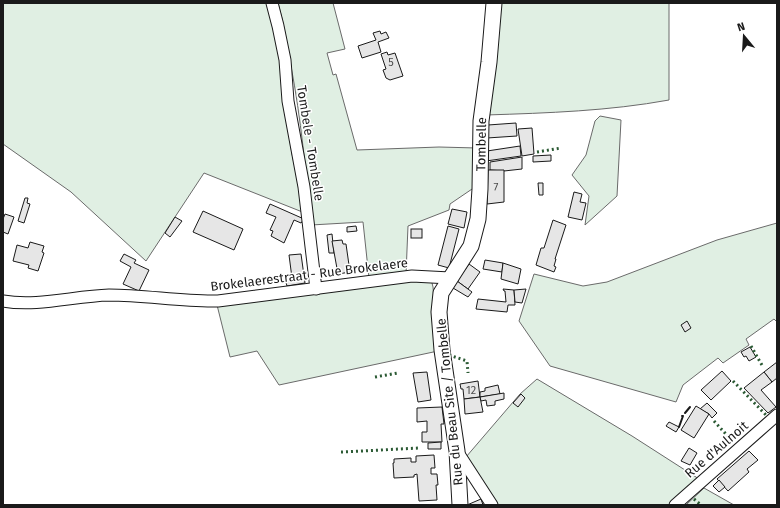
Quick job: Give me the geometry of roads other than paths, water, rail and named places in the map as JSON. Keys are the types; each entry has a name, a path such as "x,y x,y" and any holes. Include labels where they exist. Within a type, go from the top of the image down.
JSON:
{"street":[{"name":"Tombele - Tombelle","path":"272,3 285,60 288,101 306,200 316,289"},
{"name":"Tombelle","path":"450,278 471,246 478,219 481,121 489,62 494,3"},
{"name":"Brokelaerestraat - Rue Brokelaere","path":"3,301 29,302 110,296 188,301 218,301 412,276 450,278"},
{"name":"Rue du Beau Site / Tombelle","path":"450,278 441,293 439,312 442,350 457,451 460,505"},
{"name":"Rue d'Aulnoit","path":"675,505 777,415"},
{"path":"457,451 492,505"}]}
